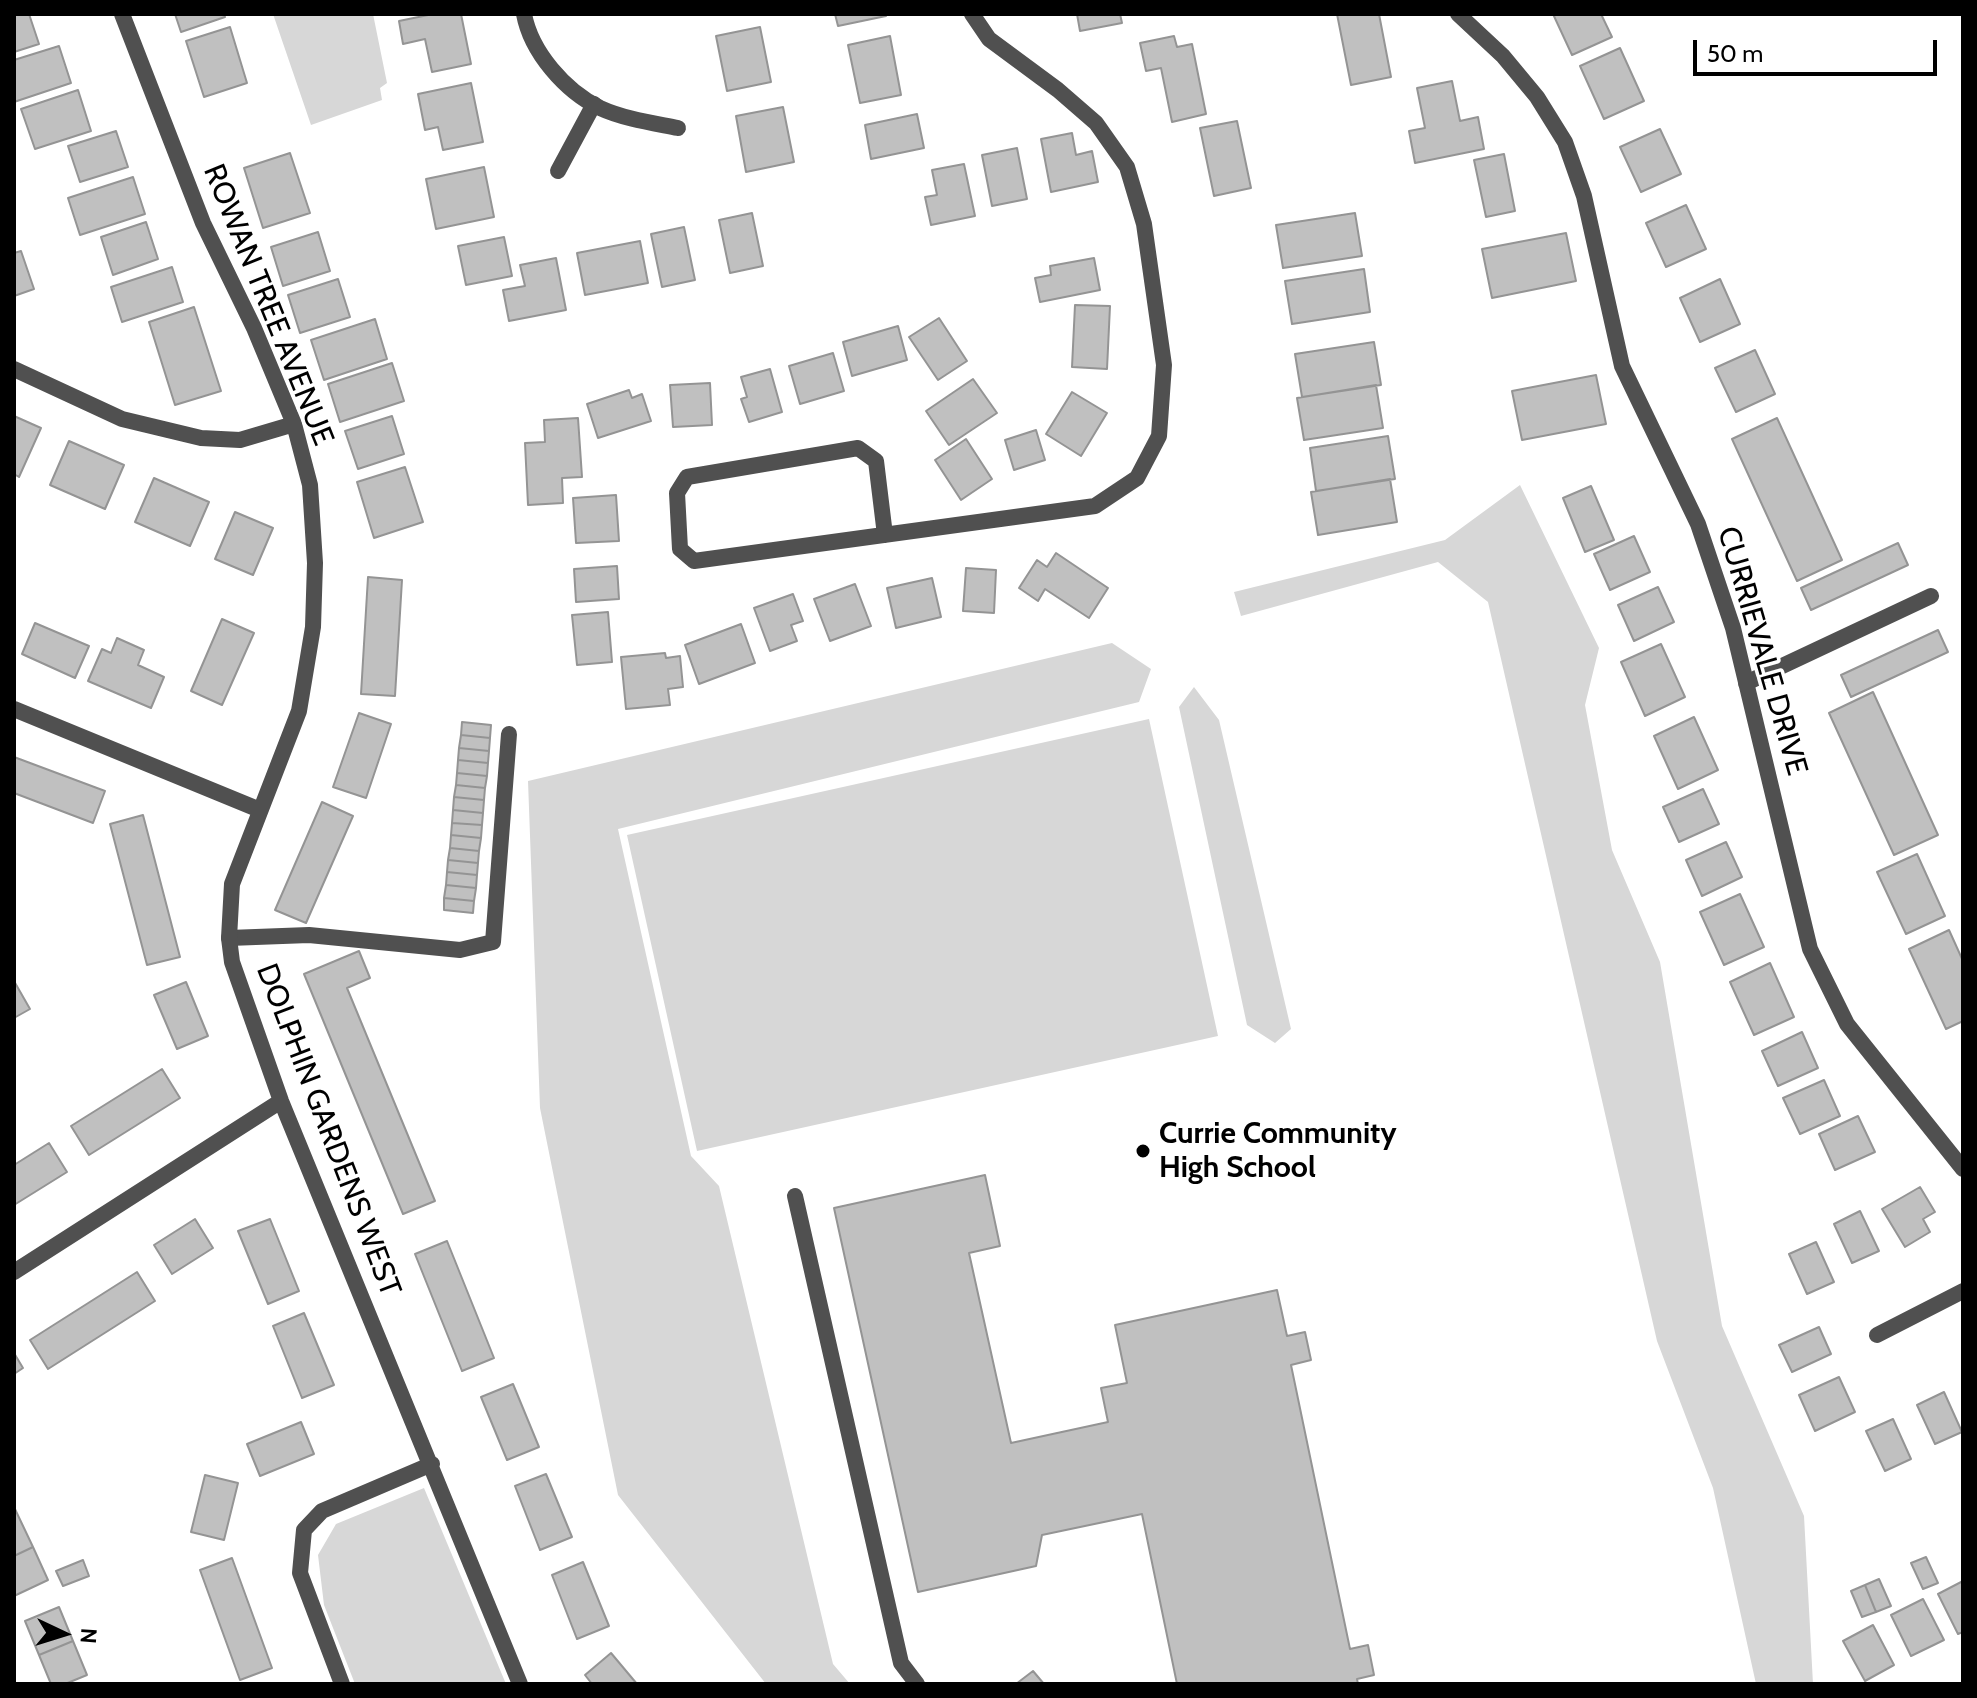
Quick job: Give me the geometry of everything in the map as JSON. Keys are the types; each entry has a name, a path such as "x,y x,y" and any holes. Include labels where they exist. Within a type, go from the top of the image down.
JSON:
{"street":[{"name":"ROWAN TREE AVENUE","path":"122,14 203,223 254,328 294,424 310,485 315,563 313,627 299,711 260,810"},
{"path":"524,14 542,57 573,90 594,104 642,121 678,128"},
{"path":"885,535 876,461 858,448 687,477 677,493 680,549 694,561 885,535 1095,506 1137,478 1159,436 1164,365 1144,224 1127,167 1096,123 1058,90 989,39 972,14"},
{"name":"CURRIEVALE DRIVE","path":"1458,14 1520,76 1565,142 1584,196 1622,366 1698,524 1733,628 1810,949 1847,1024 1963,1169"},
{"path":"558,171 594,104"},
{"path":"14,369 122,419 201,438 240,440 294,424"},
{"path":"1746,683 1931,596"},
{"path":"14,709 260,810"},
{"path":"229,938 309,935 460,950 493,942 509,734"},
{"name":"DOLPHIN GARDENS WEST","path":"260,810 232,884 229,938 232,962 281,1101 520,1684"},
{"path":"14,1272 281,1101"},
{"path":"795,1196 901,1663 917,1684"},
{"path":"1877,1335 1963,1291"},
{"path":"342,1684 300,1573 304,1530 322,1511 432,1464"}],"shaded area":[{"path":"273,14 373,14 387,83 380,88 382,100 311,125"},
{"path":"1520,485 1599,648 1585,705 1612,850 1660,962 1722,1326 1804,1516 1813,1684 1756,1684 1713,1488 1657,1341 1488,602 1438,562 1241,616 1234,592 1445,540"},
{"path":"1112,643 1151,669 1139,702 618,829 691,1156 719,1186 833,1664 850,1684 766,1684 618,1495 540,1108 528,781"},
{"path":"1194,687 1219,720 1291,1029 1275,1043 1247,1025 1179,707"},
{"path":"1149,719 1218,1036 697,1151 627,835"},
{"path":"424,1488 506,1684 355,1684 324,1605 318,1555 336,1524"}],"building":[{"path":"14,14 29,14 39,44 14,52"},
{"path":"175,14 224,14 225,17 181,32"},
{"path":"433,14 461,14 471,64 432,72 425,39 403,44 399,21"},
{"path":"835,14 885,14 886,16 838,26"},
{"path":"1077,14 1120,14 1122,23 1080,31"},
{"path":"1337,14 1379,14 1391,77 1351,85"},
{"path":"1553,14 1601,14 1612,37 1572,55"},
{"path":"230,27 247,83 204,97 186,41"},
{"path":"760,27 771,82 727,91 716,36"},
{"path":"890,36 901,95 860,103 848,45"},
{"path":"1174,36 1177,47 1192,44 1206,114 1172,122 1161,68 1146,71 1140,43"},
{"path":"59,46 71,83 14,102 14,60"},
{"path":"1620,48 1644,101 1604,119 1580,66"},
{"path":"1452,81 1460,121 1478,117 1484,149 1415,163 1409,131 1425,128 1417,88"},
{"path":"471,83 483,142 443,150 438,127 425,130 418,94"},
{"path":"78,90 91,131 35,149 21,109"},
{"path":"783,107 794,162 746,172 736,116"},
{"path":"917,114 924,148 871,159 865,125"},
{"path":"1237,121 1251,188 1214,196 1200,128"},
{"path":"1660,129 1681,174 1641,192 1620,147"},
{"path":"116,131 128,167 80,182 68,146"},
{"path":"1072,133 1076,155 1092,151 1098,182 1051,192 1041,139"},
{"path":"1017,148 1027,199 992,206 982,155"},
{"path":"290,153 310,213 263,228 244,168"},
{"path":"1504,154 1515,211 1486,217 1474,160"},
{"path":"964,164 975,216 931,225 925,197 937,195 932,170"},
{"path":"484,167 494,217 436,229 426,179"},
{"path":"133,177 145,214 80,235 68,198"},
{"path":"1686,205 1706,249 1666,267 1646,223"},
{"path":"752,213 763,266 730,273 719,220"},
{"path":"1355,213 1362,256 1283,268 1276,225"},
{"path":"146,222 158,259 113,275 101,237"},
{"path":"684,227 695,280 662,287 651,234"},
{"path":"318,232 330,271 283,286 271,247"},
{"path":"1566,233 1576,281 1492,298 1482,249"},
{"path":"504,237 512,276 466,285 458,246"},
{"path":"640,241 648,283 585,295 577,253"},
{"path":"21,251 34,289 14,296 14,253"},
{"path":"556,258 566,310 509,321 503,290 525,286 520,265"},
{"path":"1094,258 1100,290 1040,302 1035,278 1051,275 1050,266"},
{"path":"172,267 183,302 122,322 111,287"},
{"path":"1364,269 1370,312 1292,324 1285,281"},
{"path":"338,279 350,317 300,333 288,295"},
{"path":"1720,279 1740,324 1700,342 1680,298"},
{"path":"1075,305 1110,306 1107,369 1072,367"},
{"path":"194,307 221,391 175,405 149,322"},
{"path":"939,318 967,361 938,380 909,337"},
{"path":"375,319 387,359 324,380 311,340"},
{"path":"898,326 907,360 852,376 843,342"},
{"path":"1374,342 1381,385 1302,397 1295,354"},
{"path":"1755,350 1775,394 1736,412 1715,368"},
{"path":"833,353 844,391 800,404 789,366"},
{"path":"392,363 404,401 340,422 328,384"},
{"path":"770,369 782,412 749,422 741,399 747,397 741,377"},
{"path":"1596,375 1606,424 1522,440 1512,391"},
{"path":"973,379 997,413 949,445 926,411"},
{"path":"710,383 712,425 673,427 670,385"},
{"path":"1376,385 1383,428 1304,440 1297,398"},
{"path":"629,390 632,398 642,394 651,421 598,438 587,404"},
{"path":"1072,392 1107,413 1081,456 1046,434"},
{"path":"14,416 41,428 19,477 14,474"},
{"path":"392,416 404,454 358,469 345,431"},
{"path":"578,418 582,477 562,478 563,503 528,505 525,443 545,442 544,420"},
{"path":"1777,418 1842,560 1797,581 1732,439"},
{"path":"1036,430 1045,460 1014,470 1005,440"},
{"path":"1388,436 1395,479 1316,491 1310,448"},
{"path":"966,439 992,479 961,500 935,460"},
{"path":"69,441 124,465 105,509 50,485"},
{"path":"405,467 423,522 374,538 357,482"},
{"path":"154,478 209,502 190,546 135,522"},
{"path":"1390,479 1397,522 1318,535 1311,492"},
{"path":"1591,486 1614,540 1585,552 1563,498"},
{"path":"616,495 619,541 576,543 573,498"},
{"path":"235,512 273,528 253,575 215,559"},
{"path":"1634,536 1650,572 1610,590 1594,554"},
{"path":"1898,543 1908,565 1811,610 1801,588"},
{"path":"1056,553 1108,588 1089,618 1045,589 1038,601 1019,588 1037,560 1047,567"},
{"path":"617,566 619,599 576,602 574,569"},
{"path":"966,568 996,570 994,613 963,611"},
{"path":"368,577 402,580 395,696 361,694"},
{"path":"932,578 941,617 896,628 887,588"},
{"path":"855,584 871,626 830,641 814,599"},
{"path":"1658,587 1674,622 1634,641 1618,605"},
{"path":"793,594 803,621 791,625 797,641 770,651 754,608"},
{"path":"608,612 612,662 577,665 572,615"},
{"path":"222,619 254,633 222,705 191,691"},
{"path":"35,623 89,646 75,678 22,654"},
{"path":"741,624 755,663 699,684 685,645"},
{"path":"1938,630 1948,652 1851,697 1841,675"},
{"path":"117,638 144,650 138,665 164,677 151,708 88,681 102,649 111,653"},
{"path":"1661,644 1685,697 1645,716 1621,662"},
{"path":"665,653 666,658 680,656 683,687 668,689 670,705 626,709 621,657"},
{"path":"1873,692 1938,835 1894,855 1829,713"},
{"path":"359,713 391,724 366,798 333,787"},
{"path":"1694,717 1718,770 1678,789 1654,736"},
{"path":"462,722 491,725 490,738 461,735"},
{"path":"461,735 490,738 489,751 459,748"},
{"path":"459,748 489,751 488,763 458,760"},
{"path":"14,757 105,791 93,823 14,793"},
{"path":"458,760 488,763 487,776 457,773"},
{"path":"457,773 487,776 485,788 456,785"},
{"path":"456,785 485,788 484,800 454,797"},
{"path":"1703,789 1719,824 1679,842 1663,807"},
{"path":"454,797 484,800 483,813 453,810"},
{"path":"322,802 353,816 306,923 275,910"},
{"path":"453,810 483,813 482,825 452,823"},
{"path":"143,815 180,957 147,965 110,824"},
{"path":"452,823 482,825 481,838 451,835"},
{"path":"451,835 481,838 479,851 450,848"},
{"path":"1726,842 1742,877 1702,896 1686,860"},
{"path":"450,848 479,851 478,863 448,860"},
{"path":"1917,854 1945,916 1906,934 1877,872"},
{"path":"448,860 478,863 477,875 447,872"},
{"path":"447,872 477,875 476,888 446,885"},
{"path":"446,885 476,888 474,901 444,898"},
{"path":"1740,894 1764,947 1724,965 1700,912"},
{"path":"444,898 474,901 473,913 444,910"},
{"path":"1949,930 1963,961 1963,1021 1946,1029 1909,949"},
{"path":"359,951 370,978 347,988 435,1201 403,1214 304,974"},
{"path":"1770,963 1794,1017 1754,1035 1730,982"},
{"path":"14,981 30,1009 14,1018"},
{"path":"186,982 208,1036 177,1049 154,995"},
{"path":"1802,1032 1818,1068 1778,1086 1762,1051"},
{"path":"162,1069 180,1098 89,1155 71,1126"},
{"path":"1824,1080 1840,1116 1800,1134 1783,1098"},
{"path":"1858,1116 1875,1152 1835,1170 1819,1134"},
{"path":"49,1143 67,1172 14,1205 14,1165"},
{"path":"985,1175 1000,1246 969,1253 1011,1443 1108,1422 1101,1388 1127,1383 1115,1325 1277,1290 1287,1336 1305,1332 1311,1360 1291,1365 1350,1649 1368,1645 1374,1675 1357,1679 1358,1684 1177,1684 1142,1514 1042,1535 1036,1566 918,1592 834,1208"},
{"path":"1920,1187 1935,1212 1923,1219 1930,1232 1905,1247 1882,1209"},
{"path":"1860,1211 1879,1251 1852,1263 1834,1224"},
{"path":"195,1219 213,1248 172,1274 154,1245"},
{"path":"270,1219 299,1291 268,1304 238,1231"},
{"path":"447,1241 494,1358 462,1371 415,1254"},
{"path":"1816,1242 1834,1282 1807,1294 1789,1254"},
{"path":"137,1272 155,1301 48,1369 30,1340"},
{"path":"304,1313 334,1385 302,1398 273,1326"},
{"path":"1819,1327 1831,1354 1792,1372 1779,1345"},
{"path":"14,1353 23,1368 14,1374"},
{"path":"1839,1377 1855,1412 1815,1431 1799,1395"},
{"path":"513,1384 539,1447 507,1460 481,1397"},
{"path":"1944,1392 1962,1432 1935,1444 1917,1405"},
{"path":"1893,1419 1911,1459 1885,1471 1866,1431"},
{"path":"301,1422 314,1454 260,1476 247,1444"},
{"path":"546,1474 572,1537 540,1550 515,1486"},
{"path":"205,1475 238,1483 224,1540 191,1532"},
{"path":"14,1507 33,1547 14,1556"},
{"path":"33,1547 48,1580 14,1596 14,1556"},
{"path":"1926,1557 1938,1583 1923,1589 1911,1563"},
{"path":"232,1558 272,1668 240,1680 200,1570"},
{"path":"83,1560 89,1576 63,1586 56,1571"},
{"path":"583,1562 609,1626 577,1639 552,1575"},
{"path":"1879,1579 1891,1606 1876,1612 1865,1585"},
{"path":"1963,1581 1963,1632 1958,1634 1938,1594"},
{"path":"1865,1585 1876,1612 1862,1617 1851,1591"},
{"path":"1923,1599 1944,1640 1911,1656 1891,1615"},
{"path":"59,1607 73,1641 39,1655 25,1621"},
{"path":"1873,1625 1894,1665 1865,1681 1843,1641"},
{"path":"73,1641 87,1675 65,1684 51,1684 39,1655"},
{"path":"611,1653 637,1684 592,1684 585,1675"},
{"path":"1033,1671 1044,1684 1016,1684"}],"place":[{"name":"Currie Community High School","path":"1143,1151"}]}
